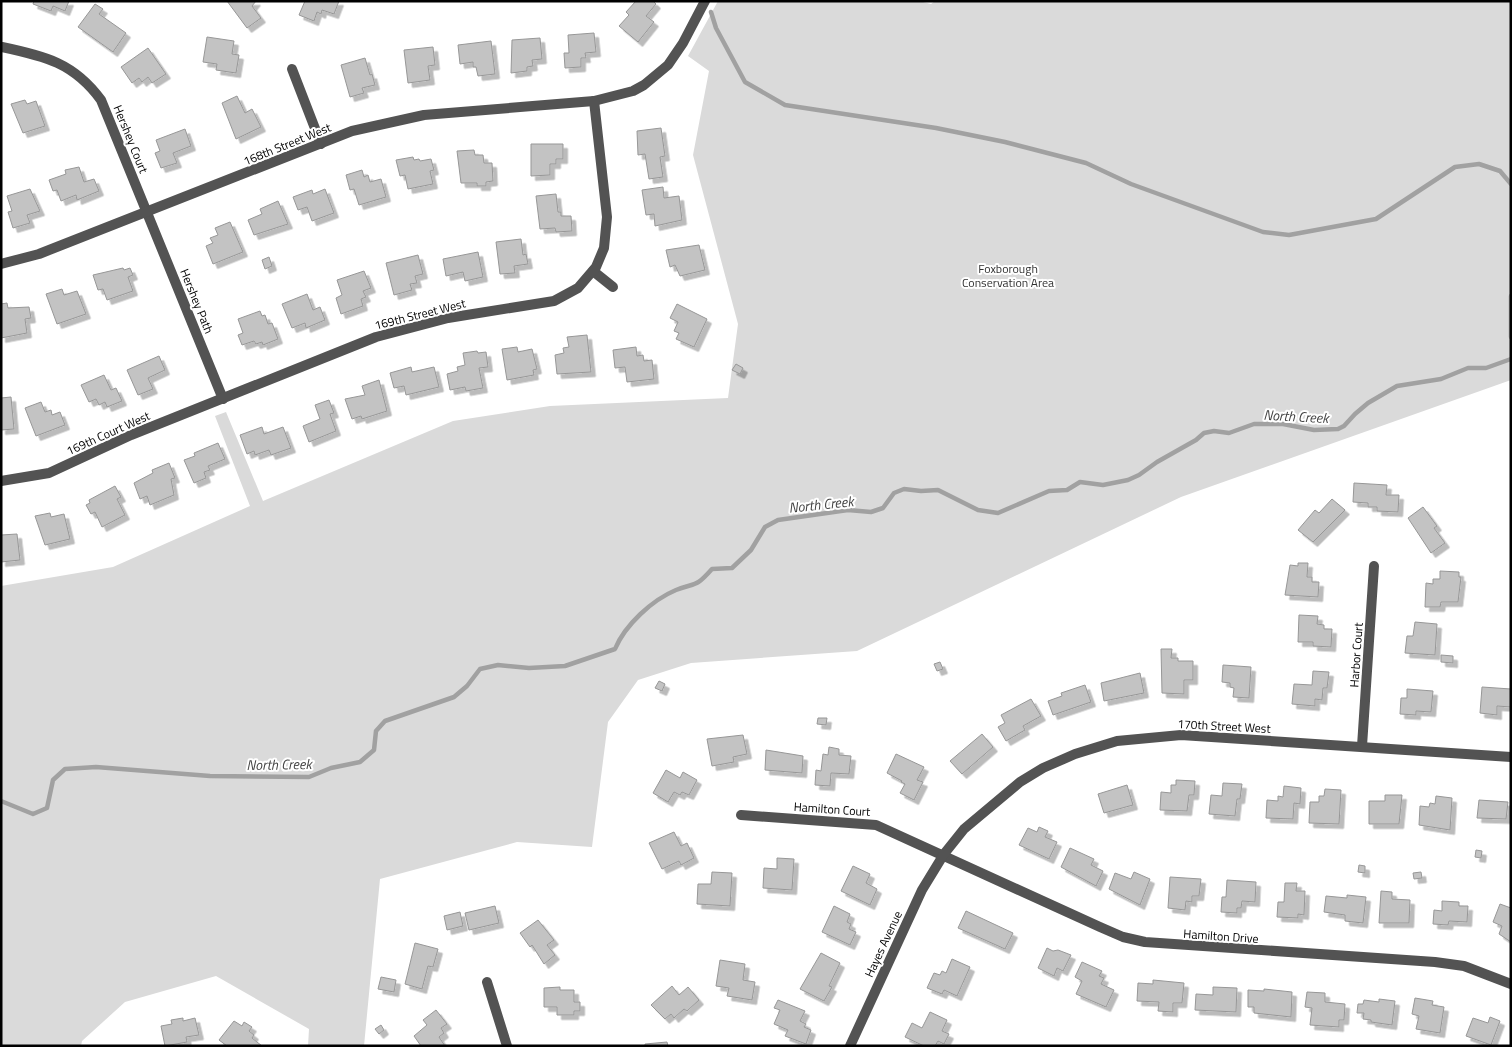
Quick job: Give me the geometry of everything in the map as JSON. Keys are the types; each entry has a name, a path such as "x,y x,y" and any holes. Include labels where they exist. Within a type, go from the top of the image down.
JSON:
{"street":[{"path":"594,101 632,91 657,75 677,53 705,1"},
{"name":"Hershey Court","path":"2,47 55,60 76,72 92,87 110,116 147,212"},
{"path":"292,69 321,144"},
{"name":"168th Street West","path":"1,264 39,254 352,131 424,115 594,101"},
{"name":"169th Street West","path":"223,399 376,338 409,327 448,318 554,300 578,288 593,271 604,248 607,216 594,101"},
{"name":"Hershey Path","path":"147,212 223,399"},
{"path":"593,271 613,286"},
{"name":"169th Court West","path":"1,480 24,479 49,473 131,435 223,399"},
{"name":"Harbor Court","path":"1362,746 1374,566"},
{"name":"170th Street West","path":"944,854 964,829 1020,782 1043,768 1075,754 1118,741 1181,735 1511,757"},
{"name":"Hamilton Court","path":"742,815 876,825 944,854"},
{"name":"Hamilton Drive","path":"944,854 1123,937 1145,942 1435,962 1464,966 1511,984"},
{"name":"Hayes Avenue","path":"850,1046 922,890 944,854"},
{"path":"487,982 507,1046"}],"green space":[{"name":"Foxborough Conservation Area","path":"718,1 919,1 931,4 935,1 1511,1 1511,380 1181,497 857,651 691,663 638,680 608,722 592,847 517,842 380,879 364,1046 308,1046 309,1029 216,976 125,1002 82,1041 81,1046 1,1046 1,586 113,567 250,506 215,416 226,412 263,501 453,421 550,406 728,398 738,324 693,155 709,71 688,56"}],"building":[{"path":"34,1 69,1 65,11 53,6 51,11 33,4"},
{"path":"227,1 256,1 252,6 261,18 247,28"},
{"path":"305,1 339,1 334,14 322,10 321,14 317,12 314,21 299,15"},
{"path":"636,1 653,1 656,4 646,16 654,22 638,42 619,26 629,15 626,12"},
{"path":"95,4 103,9 99,14 126,33 113,52 78,27"},
{"path":"594,33 596,52 585,53 586,58 581,58 581,67 565,68 564,53 569,53 568,35"},
{"path":"207,37 234,41 232,54 239,55 236,73 216,70 217,64 203,62"},
{"path":"540,38 542,59 532,60 533,66 527,67 527,71 511,73 512,40"},
{"path":"491,41 495,74 478,76 476,67 473,67 473,62 460,64 458,45"},
{"path":"433,47 435,65 428,66 430,80 408,83 404,50"},
{"path":"148,48 166,74 152,83 148,77 142,82 139,78 132,83 121,67"},
{"path":"365,58 375,85 362,88 364,93 350,97 341,65"},
{"path":"237,96 245,113 252,109 261,127 236,139 222,103"},
{"path":"25,100 27,104 36,101 45,126 23,133 11,104"},
{"path":"661,128 665,156 660,157 663,177 649,179 645,154 638,155 637,131"},
{"path":"185,129 191,146 173,153 177,163 161,168 155,153 160,151 156,140"},
{"path":"531,144 563,144 563,159 556,159 556,164 550,164 550,175 531,176"},
{"path":"474,150 475,155 483,155 484,163 492,163 493,181 486,182 486,186 477,186 477,183 461,183 457,151"},
{"path":"413,157 414,160 419,159 420,161 431,159 434,170 430,171 433,184 408,189 405,175 400,176 396,160"},
{"path":"79,167 84,182 94,179 99,191 77,200 76,195 61,201 57,190 53,191 49,180 66,174 65,170"},
{"path":"362,170 364,177 368,175 370,182 381,179 386,197 359,205 354,189 350,190 346,175"},
{"path":"663,187 664,198 679,196 682,220 655,226 654,214 646,215 642,190"},
{"path":"30,189 40,211 27,215 30,223 13,228 8,212 12,211 7,196"},
{"path":"325,189 334,213 312,221 307,207 298,210 293,197 312,190 313,194"},
{"path":"556,194 558,212 561,212 561,216 571,216 572,231 556,232 555,228 540,229 536,196"},
{"path":"278,201 288,224 254,235 248,220 262,214 260,209"},
{"path":"230,222 243,252 213,264 206,246 213,243 210,238 218,235 215,228"},
{"path":"521,239 523,255 526,254 528,264 514,266 515,273 500,274 496,242"},
{"path":"699,245 705,270 680,276 675,265 670,267 666,250"},
{"path":"478,252 483,277 465,281 463,272 446,276 443,259"},
{"path":"418,255 423,274 415,276 417,283 410,284 412,290 394,295 386,263"},
{"path":"269,257 272,266 265,269 262,260"},
{"path":"123,268 124,270 130,268 133,275 128,277 133,291 107,300 103,289 98,290 93,275"},
{"path":"364,271 371,288 363,291 366,297 361,299 363,306 341,314 336,298 342,295 337,280"},
{"path":"62,289 64,295 77,291 86,314 57,324 46,294"},
{"path":"307,294 313,310 320,307 325,320 306,328 305,323 292,328 282,304"},
{"path":"7,303 8,308 29,307 31,318 25,319 27,333 1,338 1,304"},
{"path":"677,304 707,319 694,347 676,339 679,333 674,331 678,322 670,318"},
{"path":"260,311 262,316 265,315 268,324 272,323 278,339 263,345 262,342 256,344 254,341 242,345 238,335 243,333 238,319"},
{"path":"587,335 591,372 557,374 555,355 564,353 563,348 569,347 567,337"},
{"path":"517,347 518,352 532,349 537,369 533,370 534,375 507,380 502,349"},
{"path":"636,347 637,356 643,355 644,361 652,360 654,379 627,382 625,367 615,368 613,350"},
{"path":"477,351 478,353 486,352 488,367 479,368 483,388 466,391 465,387 450,390 447,374 458,371 457,367 465,365 463,353"},
{"path":"159,356 165,370 148,378 153,389 138,395 127,370"},
{"path":"736,364 743,368 740,374 732,370"},
{"path":"411,367 412,372 434,367 439,387 406,395 404,386 394,388 390,373"},
{"path":"104,375 111,390 116,388 122,401 107,407 105,402 99,405 96,399 89,402 81,385"},
{"path":"379,380 387,411 362,419 361,416 352,419 345,399 365,395 362,386"},
{"path":"11,397 14,429 1,430 1,398"},
{"path":"329,400 334,413 330,414 336,431 309,442 303,426 320,419 315,405"},
{"path":"41,402 45,412 51,410 52,415 60,412 65,425 36,436 25,408"},
{"path":"262,427 264,434 283,427 291,448 271,455 269,450 255,455 254,451 247,454 240,435"},
{"path":"218,443 225,459 208,466 210,470 204,472 206,478 194,483 184,460 195,456 194,453"},
{"path":"169,463 175,478 171,479 174,495 150,505 147,496 140,499 134,483 153,473 152,470"},
{"path":"1354,483 1387,485 1386,495 1399,495 1398,512 1377,511 1377,507 1368,507 1368,503 1353,502"},
{"path":"115,486 121,497 117,499 125,515 102,527 95,512 91,514 86,505 90,503 89,500"},
{"path":"1332,499 1345,510 1313,542 1298,530 1315,510 1319,513"},
{"path":"1423,507 1437,526 1434,528 1445,543 1431,553 1408,518"},
{"path":"50,513 51,517 64,514 70,539 45,545 35,516"},
{"path":"17,534 20,560 1,562 1,535"},
{"path":"1298,563 1308,563 1307,577 1312,577 1312,582 1319,582 1318,597 1285,595 1290,565 1298,566"},
{"path":"1440,571 1459,572 1459,577 1461,577 1458,602 1441,602 1440,607 1425,607 1426,583 1433,584 1433,579 1440,579"},
{"path":"1299,615 1318,616 1317,624 1324,625 1324,629 1332,629 1331,647 1313,646 1313,642 1298,642"},
{"path":"1415,622 1437,624 1435,655 1405,653 1407,636 1413,636"},
{"path":"1161,649 1172,649 1171,658 1178,658 1178,661 1193,661 1193,680 1184,680 1184,694 1162,693"},
{"path":"1441,655 1453,656 1453,663 1441,662"},
{"path":"940,662 943,669 937,671 934,664"},
{"path":"1223,665 1251,667 1249,698 1233,697 1234,688 1230,687 1230,683 1222,682"},
{"path":"1313,671 1329,672 1327,688 1323,688 1322,700 1315,699 1315,706 1292,704 1294,684 1312,685"},
{"path":"1140,673 1144,693 1104,701 1101,683"},
{"path":"659,681 665,684 662,691 655,688"},
{"path":"1085,685 1091,702 1053,715 1048,701 1062,696 1061,693"},
{"path":"1482,687 1511,689 1511,707 1497,706 1497,715 1480,713"},
{"path":"1407,689 1433,691 1431,712 1416,711 1416,715 1400,714 1401,698 1407,698"},
{"path":"1031,699 1041,716 1023,726 1025,730 1006,741 998,727 1005,723 1001,715"},
{"path":"818,718 827,718 826,725 817,724"},
{"path":"982,734 993,747 962,774 950,761"},
{"path":"743,735 747,754 733,757 734,762 712,766 707,739"},
{"path":"829,747 839,749 839,755 851,756 849,774 831,773 830,786 815,785 816,770 821,771 823,754 828,755"},
{"path":"766,750 803,756 802,773 765,770"},
{"path":"896,754 924,767 917,780 923,782 914,800 900,793 905,784 902,781 887,773"},
{"path":"666,770 680,778 683,772 697,780 689,795 682,792 680,795 674,792 668,802 653,793"},
{"path":"1176,780 1195,781 1194,795 1189,795 1187,811 1160,810 1161,792 1171,793 1171,785 1176,785"},
{"path":"1223,783 1242,784 1240,799 1237,799 1235,816 1209,814 1211,795 1222,796"},
{"path":"1127,785 1133,805 1104,813 1098,794"},
{"path":"1284,786 1301,788 1300,804 1294,803 1293,819 1266,818 1267,800 1278,801 1278,796 1283,797"},
{"path":"1325,789 1341,790 1339,824 1309,823 1310,802 1319,802 1319,796 1324,796"},
{"path":"1385,795 1402,795 1399,824 1369,824 1369,801 1385,801"},
{"path":"1436,796 1452,798 1450,830 1419,825 1420,806 1429,807 1430,803 1435,804"},
{"path":"1479,800 1508,802 1506,819 1477,818"},
{"path":"1039,827 1048,831 1045,837 1057,842 1049,859 1019,845 1028,828 1037,832"},
{"path":"674,832 681,846 687,843 694,858 681,865 679,861 662,869 649,843"},
{"path":"1070,848 1094,859 1091,865 1103,871 1096,886 1061,867"},
{"path":"1476,850 1482,851 1481,858 1475,857"},
{"path":"777,858 794,859 792,890 763,888 764,868 777,869"},
{"path":"1359,865 1365,866 1365,873 1358,872"},
{"path":"853,866 870,874 866,883 877,889 870,905 841,891"},
{"path":"712,872 732,873 730,906 697,904 698,884 711,884"},
{"path":"1134,872 1150,879 1140,905 1109,889 1115,873 1131,879"},
{"path":"1421,872 1422,878 1414,879 1413,873"},
{"path":"1170,877 1201,879 1199,896 1192,896 1192,902 1186,901 1185,910 1168,908"},
{"path":"1227,880 1256,882 1255,902 1242,901 1241,908 1237,908 1237,913 1221,912 1222,897 1226,897"},
{"path":"1285,883 1297,883 1296,891 1305,891 1304,915 1298,914 1298,918 1277,917 1278,902 1284,902"},
{"path":"1381,891 1392,892 1392,899 1410,900 1409,923 1379,923"},
{"path":"1347,895 1366,897 1363,923 1345,921 1345,915 1324,912 1326,896 1347,898"},
{"path":"1442,901 1459,902 1459,906 1468,906 1467,922 1449,921 1448,925 1433,924 1434,910 1442,911"},
{"path":"1500,904 1511,908 1511,942 1499,934 1502,926 1493,922"},
{"path":"495,906 499,923 469,930 465,913"},
{"path":"834,906 850,914 847,922 851,924 849,929 856,932 850,945 822,932"},
{"path":"966,911 1013,933 1005,949 958,928"},
{"path":"460,912 463,926 447,930 444,916"},
{"path":"538,920 554,940 547,945 555,955 544,964 532,945 530,947 520,933"},
{"path":"415,943 438,949 433,967 428,966 422,989 405,984"},
{"path":"1047,948 1071,955 1063,971 1057,968 1054,976 1038,968"},
{"path":"821,953 840,963 829,986 832,987 824,1001 800,989"},
{"path":"952,959 970,967 957,996 944,990 942,994 927,988 934,973 940,975 942,971 946,973"},
{"path":"720,960 745,964 743,980 755,982 752,1000 727,996 729,988 716,986"},
{"path":"1082,962 1102,971 1099,976 1104,978 1101,984 1114,990 1106,1007 1076,994 1082,981 1075,977"},
{"path":"381,977 396,980 394,992 378,989"},
{"path":"1153,980 1184,983 1182,1003 1173,1003 1173,1012 1158,1011 1159,1002 1137,1001 1138,983 1153,984"},
{"path":"672,986 679,995 688,987 699,1000 687,1011 684,1009 674,1018 671,1014 665,1019 651,1005"},
{"path":"560,987 560,990 574,990 574,1002 580,1002 580,1011 574,1011 574,1015 557,1015 557,1007 544,1007 544,988"},
{"path":"1213,987 1237,988 1236,1012 1195,1010 1196,994 1213,995"},
{"path":"1264,989 1292,992 1291,1017 1254,1013 1254,1007 1248,1007 1248,990 1264,991"},
{"path":"1307,992 1325,993 1325,1002 1345,1004 1344,1020 1339,1020 1339,1027 1310,1025 1312,1008 1305,1007"},
{"path":"1415,998 1433,1001 1432,1005 1444,1007 1440,1033 1416,1029 1419,1016 1412,1014"},
{"path":"1379,999 1395,1001 1392,1025 1371,1022 1371,1020 1363,1019 1364,1013 1357,1013 1358,1004 1363,1004 1364,1000 1379,1002"},
{"path":"778,1000 805,1011 800,1021 806,1024 804,1027 811,1030 806,1044 785,1036 788,1030 774,1024 780,1010 774,1008"},
{"path":"436,1010 447,1024 441,1028 444,1033 439,1037 445,1046 421,1046 414,1036 427,1025 423,1020"},
{"path":"930,1012 947,1020 942,1031 949,1034 944,1044 938,1041 935,1046 924,1046 905,1037 912,1023 922,1028"},
{"path":"1490,1017 1500,1021 1491,1045 1466,1036 1473,1018 1488,1023"},
{"path":"183,1018 183,1021 195,1018 199,1035 186,1037 187,1042 165,1046 161,1026 172,1024 171,1020"},
{"path":"234,1021 242,1026 244,1022 252,1027 249,1031 254,1035 252,1038 262,1046 227,1046 219,1040"},
{"path":"381,1025 384,1030 379,1034 375,1029"},
{"path":"667,1042 668,1046 645,1046 645,1044"}],"waterway":[{"path":"711,12 716,28 745,82 785,105 936,128 1005,142 1086,163 1131,184 1263,232 1289,235 1376,219 1455,167 1479,164 1500,171 1511,184"},
{"path":"1511,296 1511,337"},
{"name":"North Creek","path":"1,801 33,814 47,808 53,780 65,769 96,767 210,776 309,777 331,768 360,762 374,750 376,731 385,721 454,697 467,686 480,669 498,665 529,668 565,666 615,649 625,631 640,614 667,594 699,582 712,569 732,568 751,550 765,527 778,520 848,510 871,512 883,508 894,493 904,489 938,490 978,510 998,513 1049,491 1067,490 1080,482 1103,485 1128,480 1196,440 1204,433 1214,431 1229,433 1254,424 1283,424 1314,430 1338,429 1344,426 1368,403 1397,386 1441,379 1468,368 1486,368 1511,359"}]}
